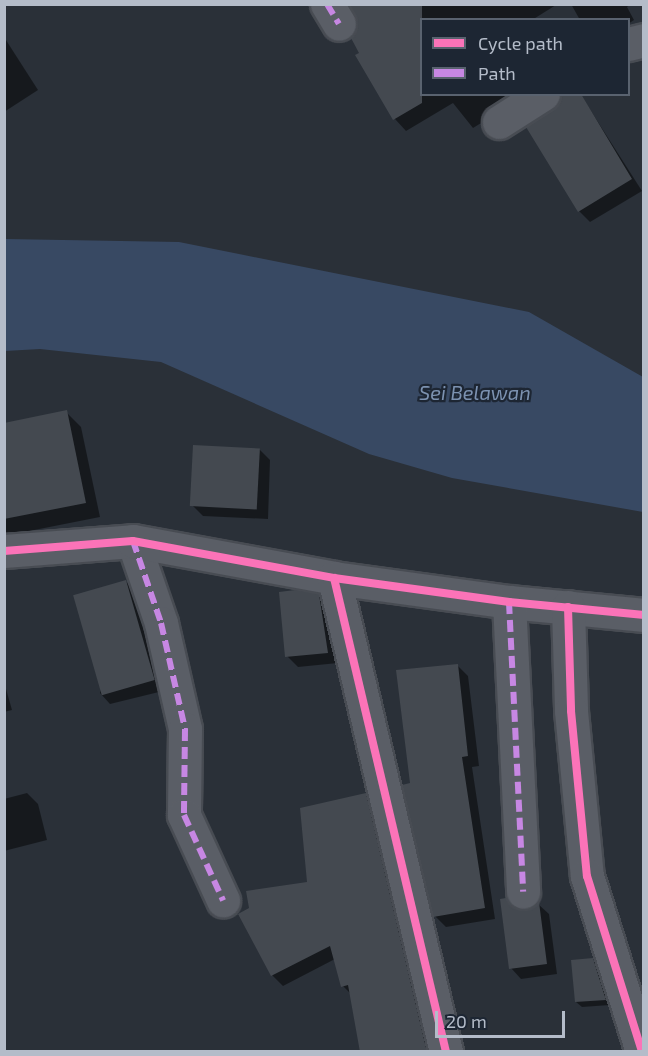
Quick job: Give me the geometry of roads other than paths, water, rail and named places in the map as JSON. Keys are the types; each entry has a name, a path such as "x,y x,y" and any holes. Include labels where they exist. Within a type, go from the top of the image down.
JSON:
{"street":[{"path":"499,122 540,96"},
{"path":"4,551 133,541 334,578 509,602 644,615"},
{"path":"133,541 161,623 185,729 184,815 223,900"},
{"path":"334,578 446,1052"},
{"path":"509,602 523,892"},
{"path":"568,607 571,711 587,876 642,1052"}],"water":[{"name":"Sei Belawan","path":"5,239 179,242 529,312 643,377 643,512 452,478 369,454 161,362 40,349 5,351"}]}
